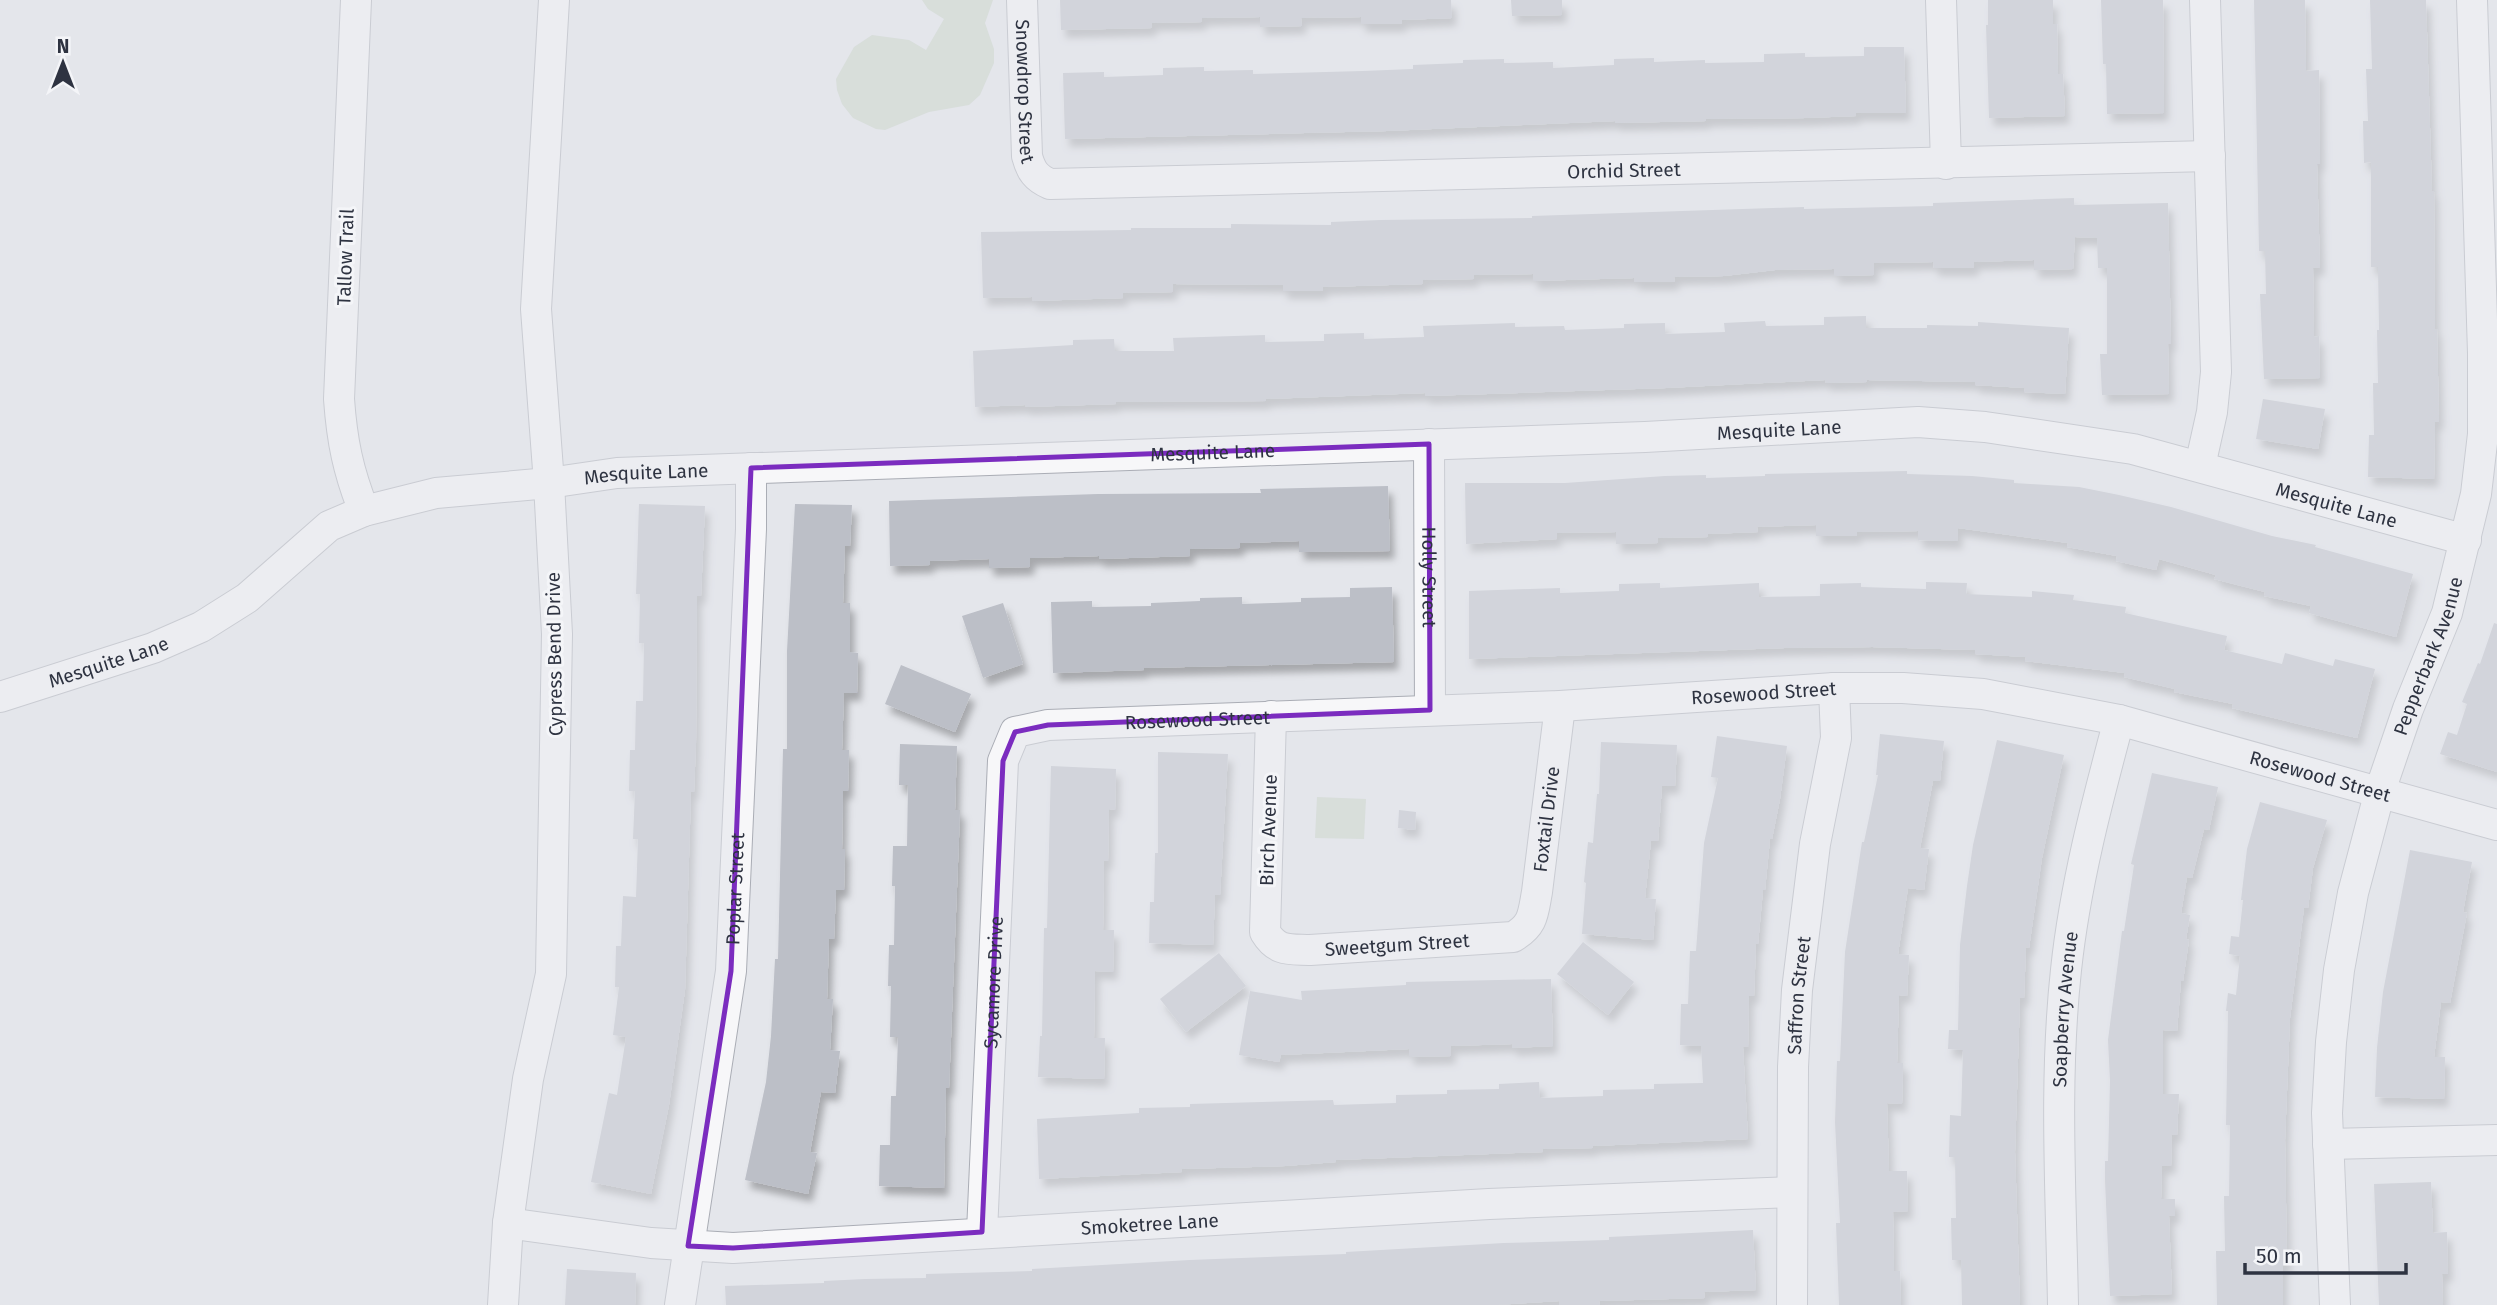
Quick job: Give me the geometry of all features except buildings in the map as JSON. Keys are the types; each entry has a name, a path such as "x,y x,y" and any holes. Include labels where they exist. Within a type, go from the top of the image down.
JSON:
{"street":[{"name":"Tallow Trail","path":"356,0 339,399 343,444 352,481 364,511"},
{"name":"Cypress Bend Drive","path":"503,1305 508,1223 528,1079 551,974 557,634 536,309 554,0"},
{"name":"Snowdrop Street","path":"1022,0 1027,156 1031,170 1040,180"},
{"path":"1941,0 1946,164"},
{"path":"2200,466 2212,412 2216,372 2205,0"},
{"name":"Pepperbark Avenue","path":"2335,1305 2328,1144 2330,1042 2339,970 2353,893 2380,791 2408,709 2447,613 2476,494 2483,421 2483,353 2472,0"},
{"name":"Orchid Street","path":"1040,180 1065,185 2210,156"},
{"name":"Mesquite Lane","path":"0,697 153,648 201,627 247,598 330,526 364,511 436,493 549,484 617,473 1645,437 1918,422 2060,436 2133,449 2466,540"},
{"name":"Holly Street","path":"1429,444 1430,710"},
{"name":"Poplar Street","path":"680,1305 731,971 751,543 751,468"},
{"name":"Rosewood Street","path":"1015,732 1048,725 1560,706 1834,688 1903,688 1983,694 2119,720 2497,825"},
{"name":"Saffron Street","path":"1793,1305 1793,1067 1797,990 1815,844 1836,738 1834,688"},
{"name":"Foxtail Drive","path":"1526,930 1533,918 1537,892 1560,706"},
{"name":"Birch Avenue","path":"1271,716 1265,932 1271,942"},
{"name":"Soapberry Avenue","path":"2063,1305 2059,1119 2066,970 2091,825 2119,720"},
{"name":"Sycamore Drive","path":"982,1232 1003,761 1015,732"},
{"name":"Sweetgum Street","path":"1271,942 1279,948 1310,950 1513,937 1526,930"},
{"path":"2328,1144 2497,1140"},
{"name":"Smoketree Lane","path":"508,1223 688,1246 733,1248 1489,1204 1793,1192"}],"highlighted area":[{"path":"1429,444 1430,710 1048,725 1015,732 1003,761 982,1232 733,1248 688,1246 731,971 751,468"}],"green space":[{"path":"922,0 993,0 985,23 994,49 994,63 980,95 969,105 929,112 885,130 876,129 853,118 842,104 836,79 854,47 872,35 909,40 926,50 944,19 928,9"},
{"path":"1317,797 1366,799 1364,839 1315,838"}]}
